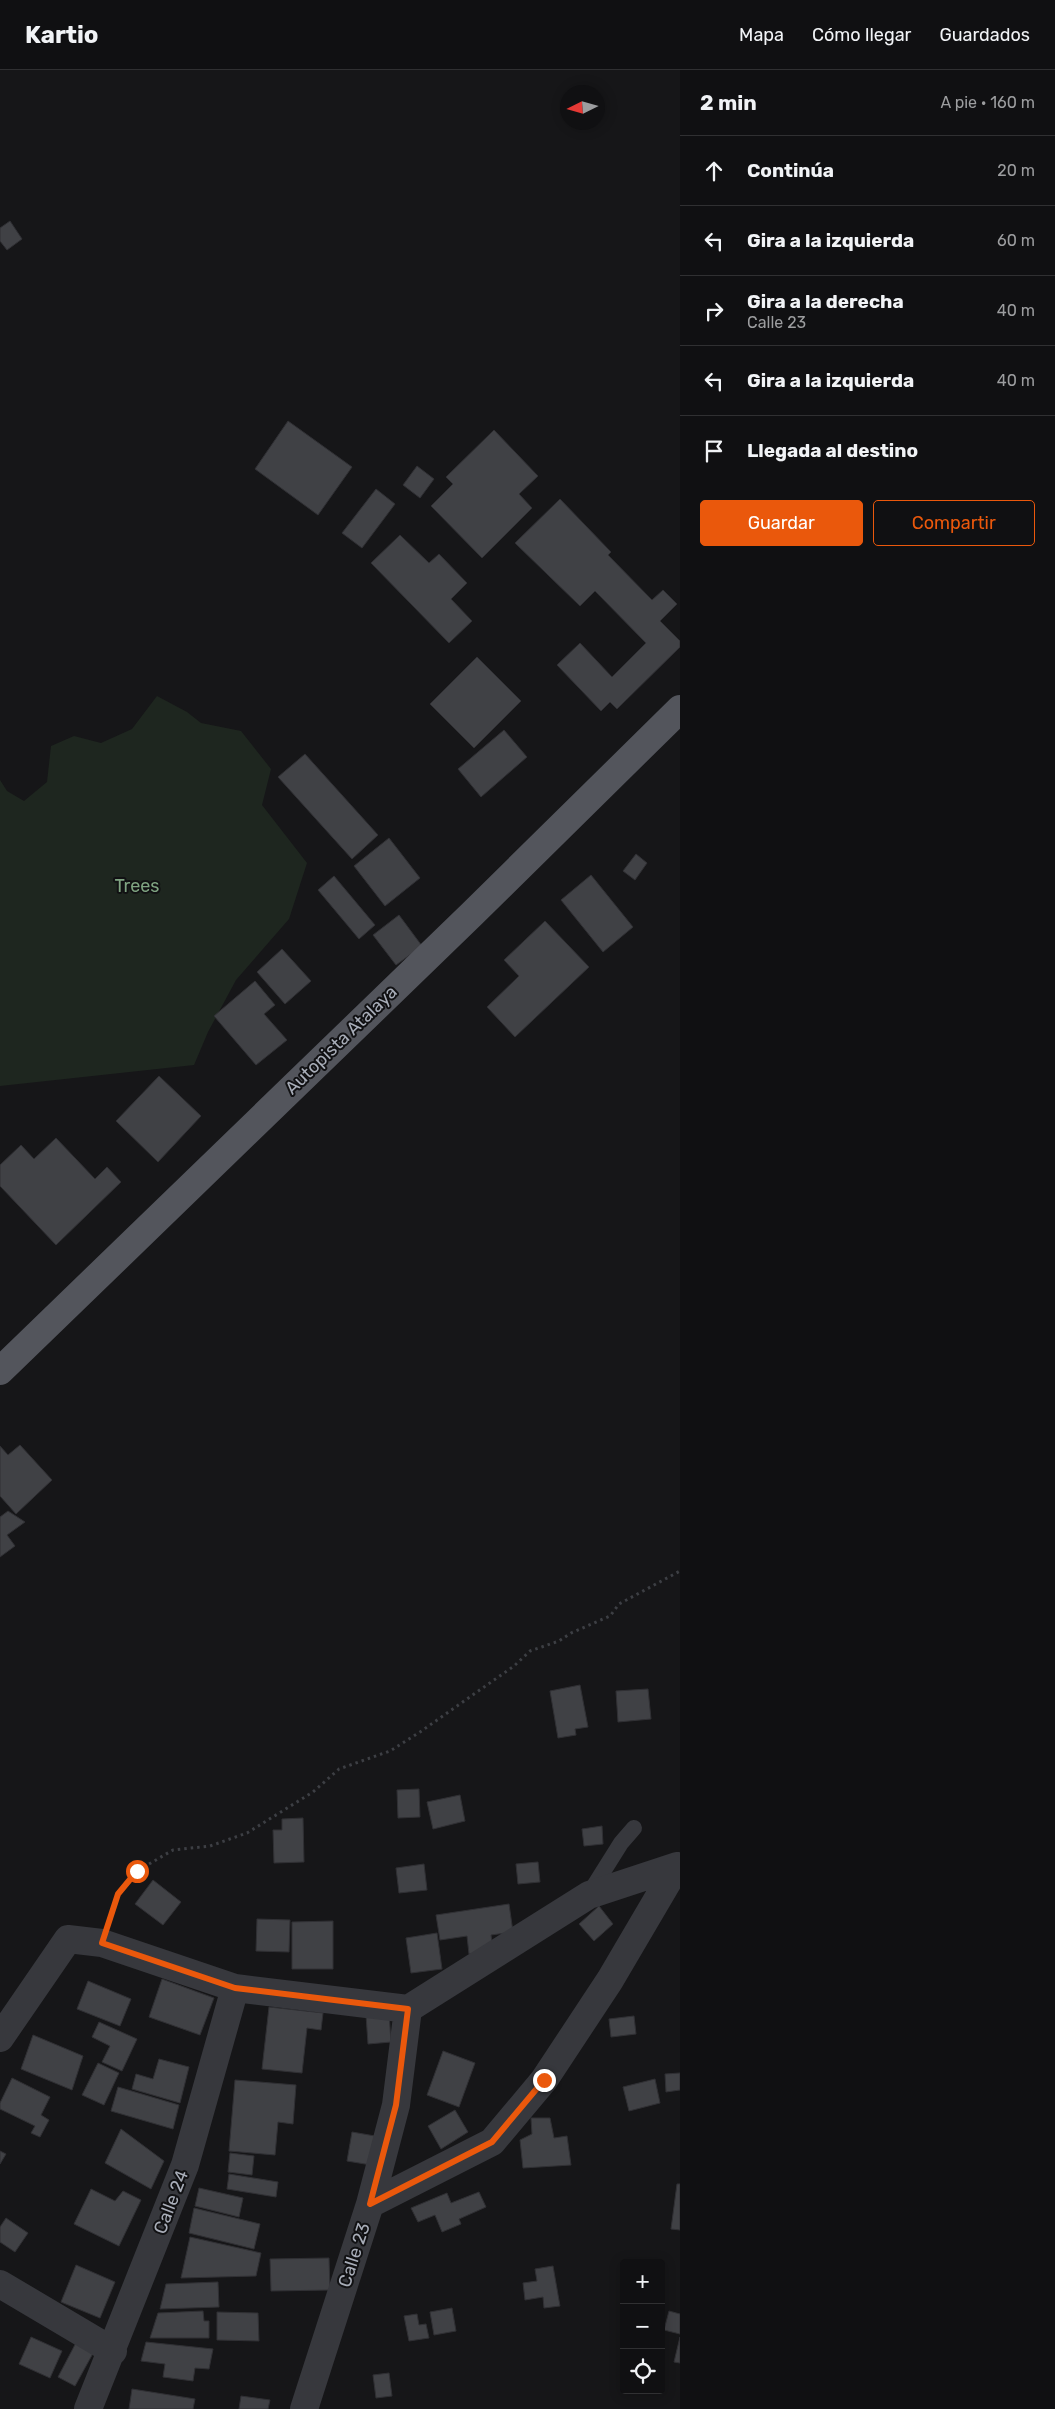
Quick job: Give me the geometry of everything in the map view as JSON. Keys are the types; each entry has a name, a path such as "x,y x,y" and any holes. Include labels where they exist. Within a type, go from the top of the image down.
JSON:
{"main road":[{"name":"Autopista Atalaya","path":"0,1371 472,914 680,709"}],"street":[{"path":"0,2038 68,1939 102,1943 235,1988 408,2009 589,1895 678,1866"},
{"path":"370,2204 492,2142 549,2072 610,1980 678,1866"},
{"name":"Calle 24","path":"88,2409 113,2351 185,2165 235,1988"},
{"name":"Calle 23","path":"304,2409 370,2204 396,2105 408,2009"},
{"path":"0,2284 113,2351"}],"lane":[{"path":"589,1895 621,1844 634,1828"}],"path":[{"path":"102,1943 118,1894 137,1871 172,1850 210,1846 247,1833 313,1792 339,1769 390,1752 514,1666 530,1651 559,1641 571,1633 610,1616 619,1604 680,1571"}],"green space":[{"name":"Trees","path":"157,696 187,712 201,723 241,731 271,769 262,805 307,863 289,919 236,980 208,1032 194,1065 0,1086 0,780 7,791 24,801 47,782 51,746 74,736 101,743 132,729"}],"building":[{"path":"10,221 22,239 7,250 0,241 0,228"},
{"path":"288,421 352,467 318,515 255,469"},
{"path":"494,430 538,476 519,494 532,508 482,558 431,506 453,484 446,477"},
{"path":"417,466 434,479 420,498 403,485"},
{"path":"376,489 395,504 362,548 342,533"},
{"path":"560,499 611,552 608,555 652,600 663,590 677,604 660,621 680,641 680,647 617,709 610,702 601,711 557,665 580,643 612,677 646,643 595,591 580,606 515,543"},
{"path":"400,535 429,563 439,554 467,583 451,599 472,621 449,643 371,563"},
{"path":"477,657 521,701 474,748 430,704"},
{"path":"504,730 527,757 481,797 458,769"},
{"path":"305,754 378,835 352,859 278,777"},
{"path":"389,838 420,878 385,906 354,866"},
{"path":"636,854 647,863 635,880 623,871"},
{"path":"591,875 633,927 603,952 561,900"},
{"path":"334,876 375,925 359,939 318,890"},
{"path":"399,915 422,946 396,965 373,935"},
{"path":"545,921 589,967 515,1037 487,1007 519,976 504,960"},
{"path":"282,949 311,981 285,1004 257,972"},
{"path":"255,981 275,1005 264,1014 287,1040 256,1065 214,1016"},
{"path":"159,1076 201,1116 158,1162 116,1121"},
{"path":"56,1138 95,1179 107,1167 121,1182 56,1245 0,1186 0,1165 21,1145 34,1159"},
{"path":"20,1445 52,1480 16,1514 0,1496 0,1446 8,1455"},
{"path":"8,1511 25,1522 7,1535 15,1546 0,1557 0,1517"},
{"path":"580,1685 588,1727 575,1729 576,1735 558,1738 550,1691"},
{"path":"648,1689 651,1719 618,1722 616,1691"},
{"path":"419,1789 420,1817 398,1818 397,1790"},
{"path":"460,1795 465,1821 433,1829 427,1802"},
{"path":"303,1818 304,1862 274,1863 273,1830 282,1830 282,1819"},
{"path":"602,1826 603,1844 584,1846 582,1829"},
{"path":"538,1862 540,1882 518,1884 516,1864"},
{"path":"424,1864 427,1890 399,1893 396,1868"},
{"path":"153,1880 181,1902 163,1925 135,1904"},
{"path":"509,1904 513,1932 491,1935 493,1950 469,1954 467,1936 440,1940 436,1915"},
{"path":"599,1906 613,1924 594,1941 579,1924"},
{"path":"257,1919 290,1920 289,1952 256,1951"},
{"path":"333,1921 333,1969 292,1969 292,1922"},
{"path":"437,1933 442,1969 411,1973 406,1938"},
{"path":"162,1979 214,1998 200,2035 149,2017"},
{"path":"88,1981 131,1999 120,2026 77,2009"},
{"path":"269,2007 323,2013 321,2030 307,2028 302,2073 262,2069"},
{"path":"389,2013 391,2042 368,2044 366,2015"},
{"path":"634,2016 636,2034 611,2037 609,2019"},
{"path":"99,2022 137,2039 122,2071 102,2062 110,2046 92,2037"},
{"path":"33,2035 83,2056 72,2090 21,2069"},
{"path":"443,2051 475,2063 459,2107 427,2095"},
{"path":"159,2059 189,2067 180,2103 132,2089 136,2074 153,2079"},
{"path":"98,2063 119,2073 104,2105 82,2095"},
{"path":"680,2073 680,2090 666,2092 665,2074"},
{"path":"12,2078 50,2097 41,2115 49,2120 40,2137 31,2133 35,2126 0,2109 0,2103"},
{"path":"655,2079 660,2103 629,2111 623,2087"},
{"path":"235,2080 296,2085 293,2124 278,2122 275,2155 229,2151"},
{"path":"118,2087 179,2105 173,2129 111,2111"},
{"path":"455,2110 468,2132 441,2149 428,2126"},
{"path":"531,2118 550,2118 554,2138 567,2136 571,2165 523,2168 520,2140 532,2134"},
{"path":"121,2129 164,2161 151,2189 105,2163"},
{"path":"352,2132 375,2136 371,2165 347,2161"},
{"path":"0,2151 6,2154 0,2164"},
{"path":"230,2153 254,2156 252,2175 228,2172"},
{"path":"229,2174 278,2182 276,2197 227,2189"},
{"path":"677,2184 680,2184 680,2230 671,2229"},
{"path":"199,2188 243,2198 239,2217 195,2206"},
{"path":"91,2189 115,2201 123,2191 141,2200 119,2246 74,2224"},
{"path":"479,2192 486,2207 459,2219 461,2224 442,2232 435,2215 418,2222 411,2208 447,2193 451,2203"},
{"path":"194,2208 260,2224 254,2249 189,2233"},
{"path":"6,2218 28,2233 15,2252 0,2242 0,2227"},
{"path":"190,2237 261,2253 256,2276 181,2278"},
{"path":"329,2258 330,2290 271,2291 270,2259"},
{"path":"76,2265 115,2282 100,2318 61,2302"},
{"path":"553,2266 560,2306 544,2308 543,2297 525,2300 523,2283 537,2281 535,2269"},
{"path":"218,2282 219,2307 160,2309 166,2284"},
{"path":"452,2308 456,2331 434,2335 430,2312"},
{"path":"203,2311 204,2321 209,2321 209,2338 150,2338 158,2313"},
{"path":"669,2311 680,2314 680,2334 665,2330"},
{"path":"217,2312 258,2313 259,2341 217,2340"},
{"path":"417,2314 419,2325 426,2324 429,2338 409,2341 404,2316"},
{"path":"31,2337 62,2351 50,2378 19,2364"},
{"path":"79,2337 97,2346 75,2386 58,2377"},
{"path":"680,2337 680,2363 674,2362"},
{"path":"146,2342 213,2349 209,2369 195,2368 193,2381 163,2377 165,2364 141,2361"},
{"path":"389,2373 392,2396 376,2398 373,2375"},
{"path":"132,2389 195,2399 193,2409 129,2409"},
{"path":"241,2396 270,2400 268,2409 239,2409"}],"route":[{"path":"137,1871 118,1894 102,1943 235,1988 408,2009 396,2105 370,2204 492,2142 544,2080"}]}
